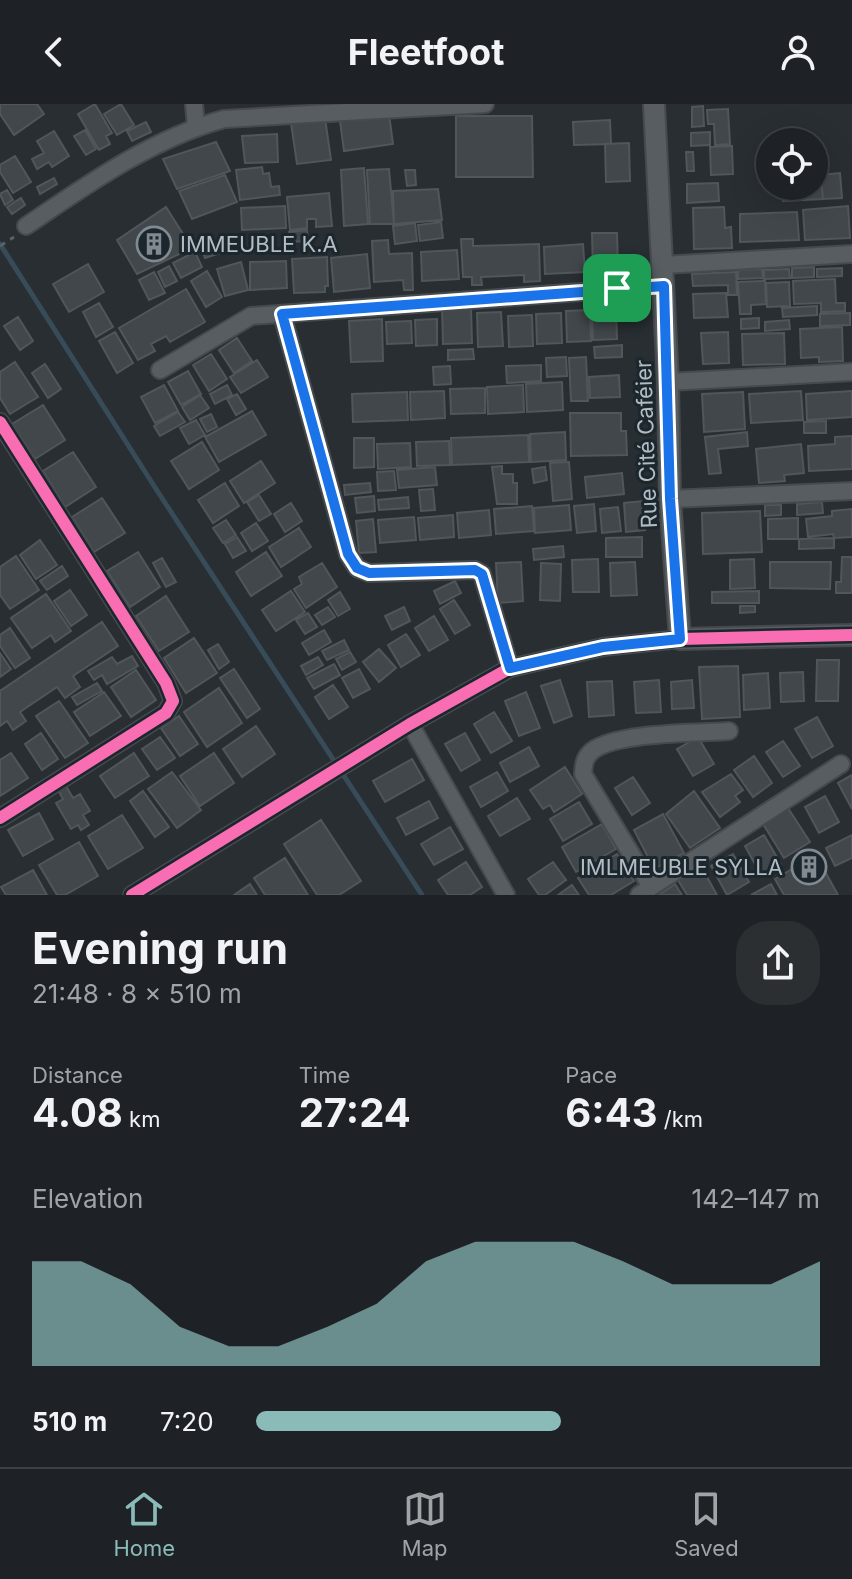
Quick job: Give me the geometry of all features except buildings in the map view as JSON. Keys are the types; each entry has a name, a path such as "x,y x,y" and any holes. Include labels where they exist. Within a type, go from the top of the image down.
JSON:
{"street":[{"path":"194,104 196,127"},
{"path":"20,232 149,147 224,119 485,104"},
{"name":"Rue Cité Caféier","path":"654,104 668,382 670,499 680,639"},
{"path":"663,265 852,254"},
{"path":"160,370 251,316 664,286"},
{"path":"282,314 348,554 357,568 369,573 475,570 482,574 510,668"},
{"path":"668,382 852,372"},
{"path":"0,422 166,683 173,701 166,713 0,818"},
{"path":"670,499 852,491"},
{"path":"132,895 361,753 510,668 603,647 680,639 852,635"},
{"path":"410,724 506,895"},
{"path":"729,731 626,738 594,749 585,759 583,774 645,891 841,764"}],"path":[{"path":"0,246 20,232"}],"waterway":[{"path":"0,244 422,895"}],"cycle path":[{"path":"0,422 166,683 173,701 166,713 0,818"},
{"path":"132,895 410,724 510,668 603,647 680,639 852,635"}],"place":[{"name":"IMMEUBLE K.A","path":"154,244"},
{"name":"IMLMEUBLE SYLLA","path":"809,867"}],"route":[{"path":"664,286 670,499 680,639 603,647 510,668 482,574 475,570 369,573 357,568 348,554 282,314 617,288 664,286"}]}
